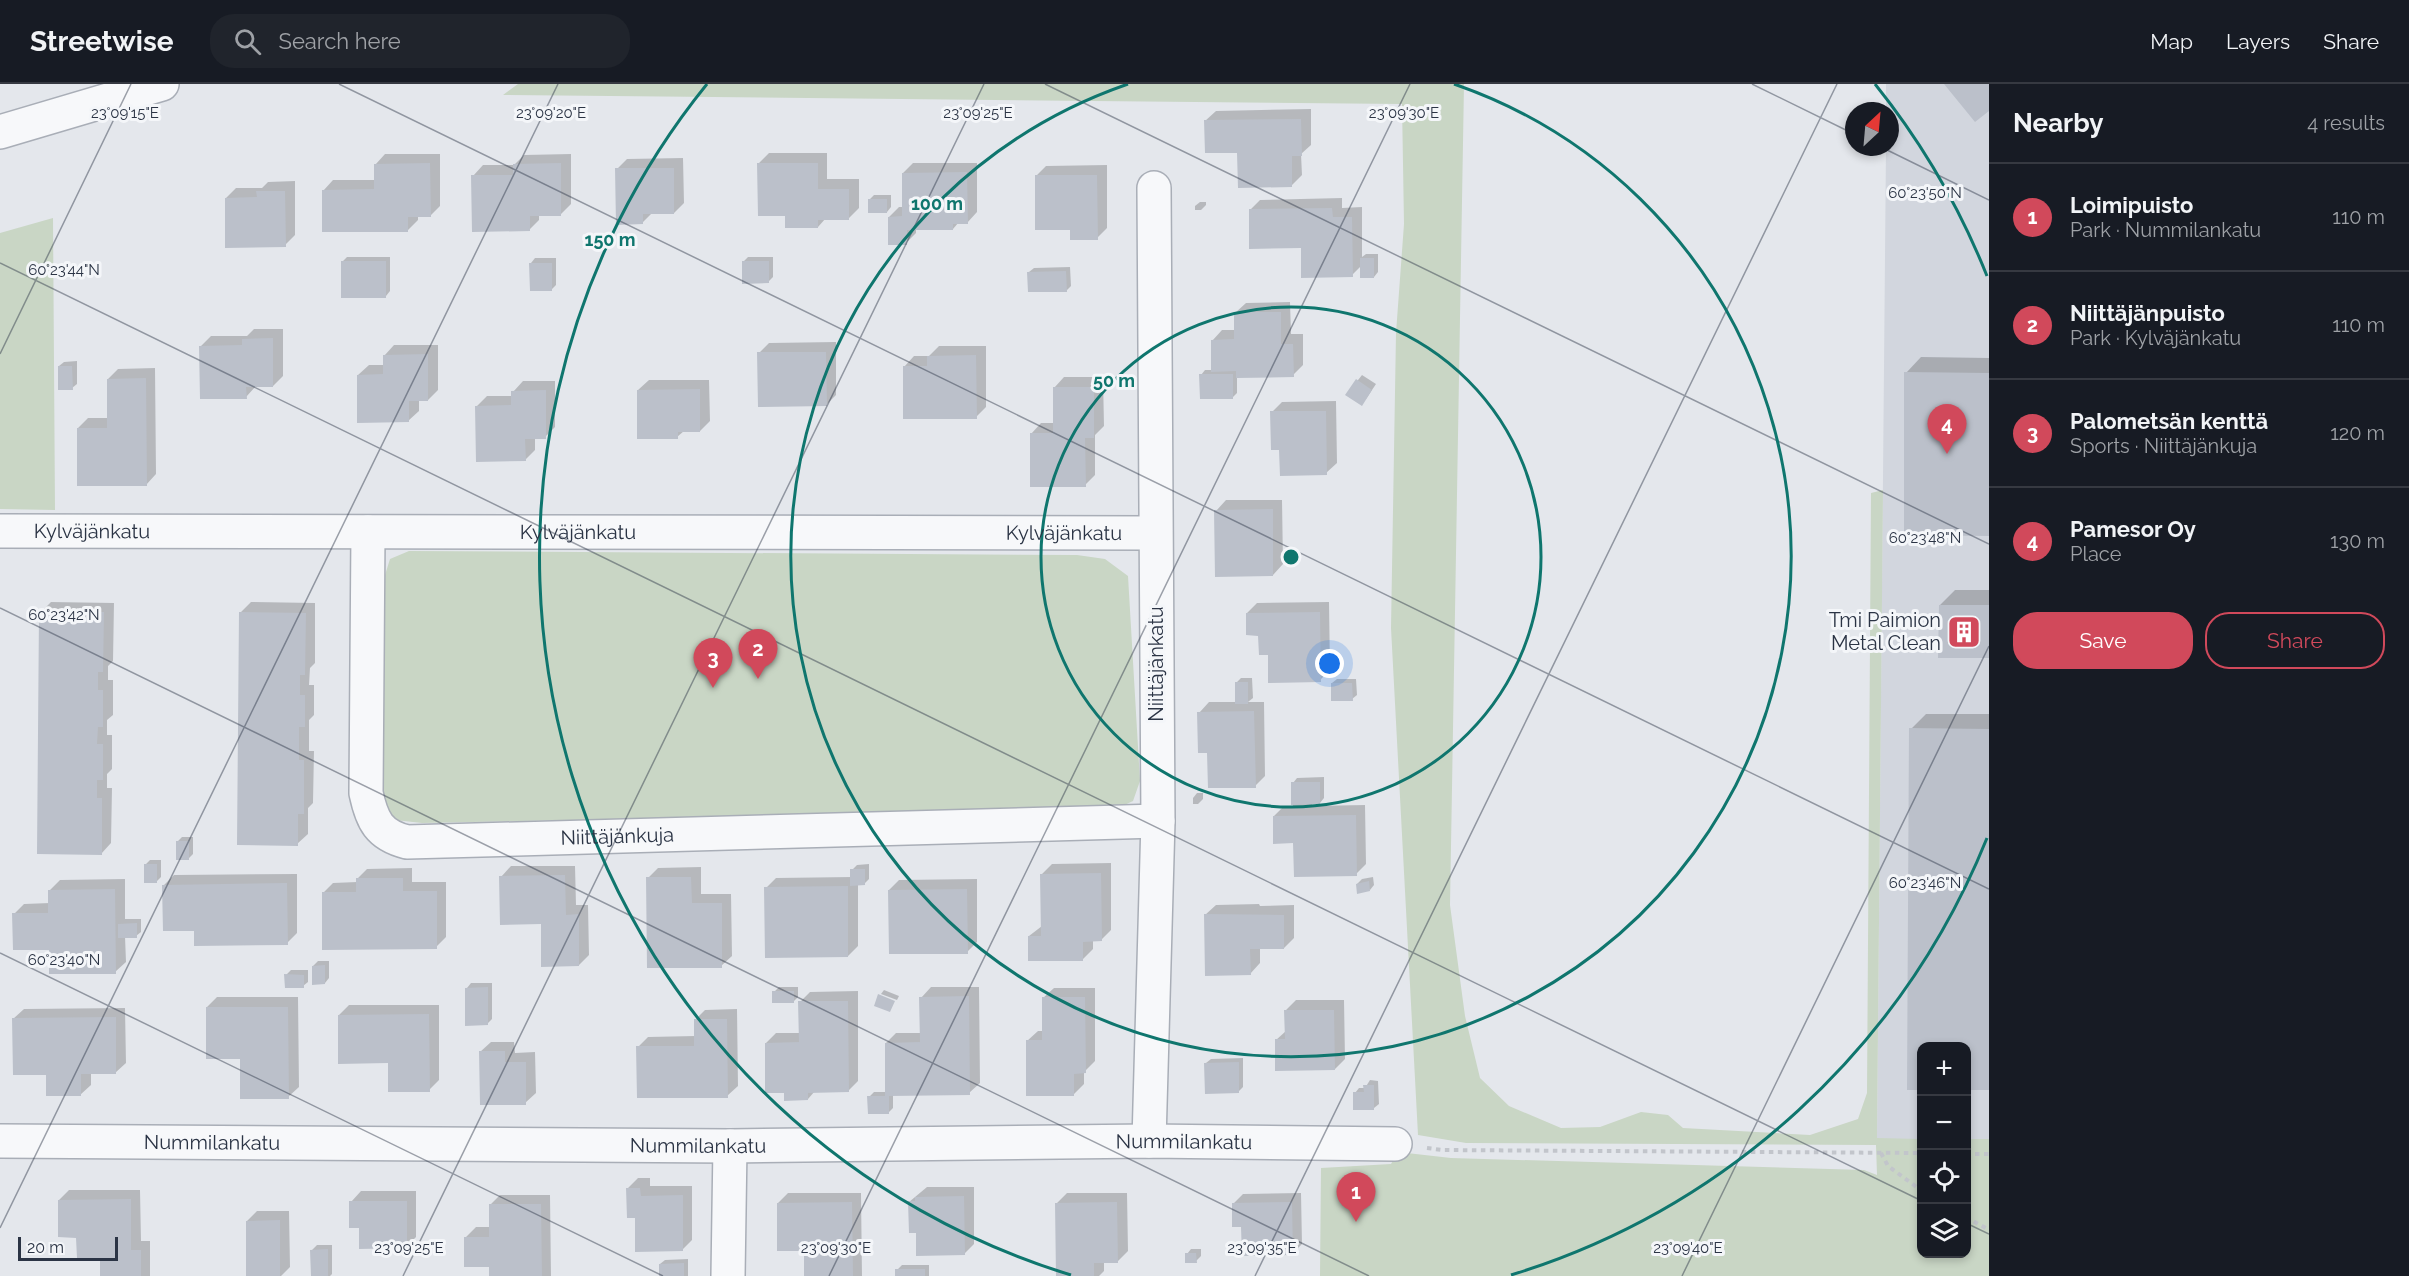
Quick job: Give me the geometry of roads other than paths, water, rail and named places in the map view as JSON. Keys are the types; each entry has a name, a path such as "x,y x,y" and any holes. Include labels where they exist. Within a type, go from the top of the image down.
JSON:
{"street":[{"path":"0,132 162,84"},
{"name":"Niittäjänkatu","path":"1149,1141 1158,821 1154,188"},
{"name":"Kylväjänkatu","path":"0,531 1155,533"},
{"name":"Niittäjänkuja","path":"368,532 366,793 370,811 377,825 391,838 407,842 1158,821"},
{"name":"Nummilankatu","path":"0,1141 730,1146 1149,1141 1395,1144"},
{"path":"728,1276 730,1146"}],"place":[{"name":"Pamesor Oy","path":"1947,454"},
{"name":"Tmi Paimion Metal Clean","path":"1964,632"},
{"name":"Niittäjänpuisto","path":"758,679"},
{"name":"Palometsän kenttä","path":"713,688"},
{"name":"Loimipuisto","path":"1356,1222"}]}
